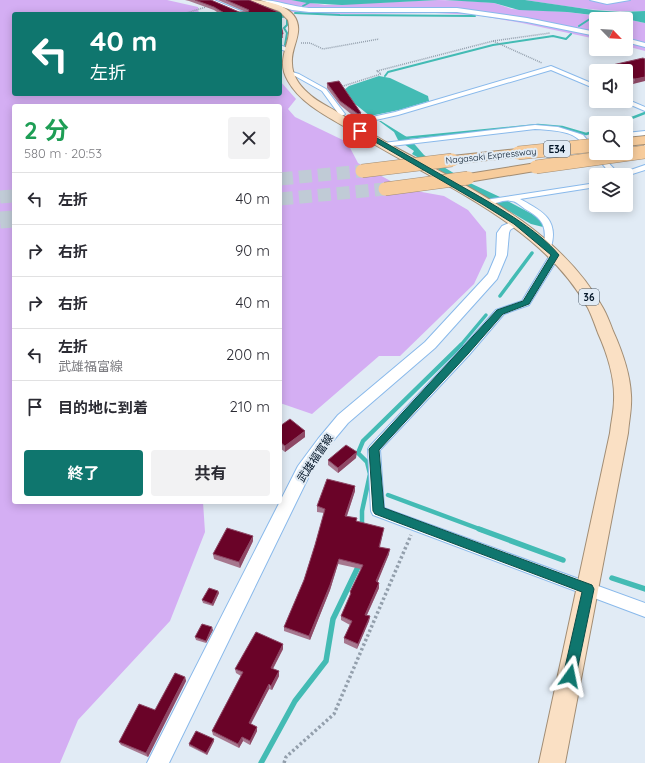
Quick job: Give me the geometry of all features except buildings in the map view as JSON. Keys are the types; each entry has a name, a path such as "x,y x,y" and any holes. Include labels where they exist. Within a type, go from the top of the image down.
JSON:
{"highway":[{"path":"633,141 645,140"},
{"name":"Nagasaki Expressway","path":"362,172 452,160 589,146"},
{"name":"Nagasaki Expressway","path":"385,189 645,152"}],"main road":[{"name":"36","path":"252,0 281,10 289,15 294,23 294,31 286,47 286,62 289,73 303,94 343,120 389,144 488,202 516,223 551,251 572,273 592,302 608,334 618,366 623,401 619,433 552,763"}],"street":[{"path":"210,0 240,12"},
{"path":"263,0 292,8 309,10 457,10 527,20 589,33"},
{"path":"593,0 612,2 627,0"},
{"path":"633,42 645,45"},
{"path":"289,73 297,75 324,90 342,114 343,120 396,114 551,68 589,84"},
{"path":"633,104 645,109"},
{"path":"389,144 535,127 562,130 575,134 583,140 609,168"},
{"path":"633,134 645,133"},
{"path":"583,140 589,140"},
{"path":"633,171 645,167"},
{"path":"488,202 589,186"},
{"path":"510,199 540,214 546,222 550,234 551,251 526,303 500,312 465,352 374,449 378,511 645,610"},
{"name":"武雄福富線","path":"158,763 304,470 323,443 343,420 430,345 493,276 500,263 504,250 503,233 506,228 516,223"}],"path":[{"path":"189,12 217,2"},
{"path":"324,90 381,74 377,71 493,41 553,33"},
{"path":"286,47 310,43 323,49 379,39"},
{"path":"493,41 551,68"},
{"path":"284,763 286,757 334,714 415,525"}],"shaded area":[{"path":"0,0 167,0 198,7 199,12 12,12 12,96 282,96 282,83 296,99 288,109 295,117 347,142 358,163 405,189 444,196 468,210 486,232 487,256 474,284 400,356 379,356 312,414 282,404 282,104 12,104 12,504 203,504 205,532 170,621 78,720 60,763 0,763"},
{"path":"266,0 291,0 325,5 438,0 494,3 512,9 589,15 589,37 476,15 435,13 319,14 293,12 273,5 273,3"},
{"path":"291,0 438,0 342,5 307,3"},
{"path":"445,0 525,0 593,10 620,12 589,12 589,15 519,10 494,3"},
{"path":"525,0 645,0 645,11 600,10"},
{"path":"645,11 645,23 633,20 633,12 620,12"},
{"path":"633,20 645,23 645,51 633,48"},
{"path":"379,76 390,78 428,96 429,101 399,110 370,116 355,104 344,90 349,86"},
{"path":"379,121 410,139 424,155 470,183 532,214 541,221 543,227 531,224 412,154 414,151 398,140 394,132"}],"waterway":[{"path":"303,6 312,1"},
{"path":"295,13 340,15 475,16"},
{"path":"285,45 287,33 284,28 287,25 287,20"},
{"path":"579,26 589,20"},
{"path":"385,76 388,72 493,45 553,36 566,39 571,34"},
{"path":"633,118 645,113"},
{"path":"405,138 538,125 562,127 586,134 589,133"},
{"path":"500,296 532,253"},
{"path":"460,346 486,315"},
{"path":"362,527 362,511 370,474 367,462 358,453 363,441 460,346"},
{"path":"388,495 482,530"},
{"path":"479,529 563,560"},
{"path":"261,763 295,701 326,661 333,619 359,565"},
{"path":"612,578 645,589"}],"tunnel":[{"path":"282,179 362,171"},
{"path":"282,199 385,189"},
{"path":"0,197 12,196"},
{"path":"0,220 12,219"}],"route":[{"path":"360,131 485,202 516,223 555,255 526,303 500,312 465,352 374,449 377,470 378,511 588,589 570,676"}]}
